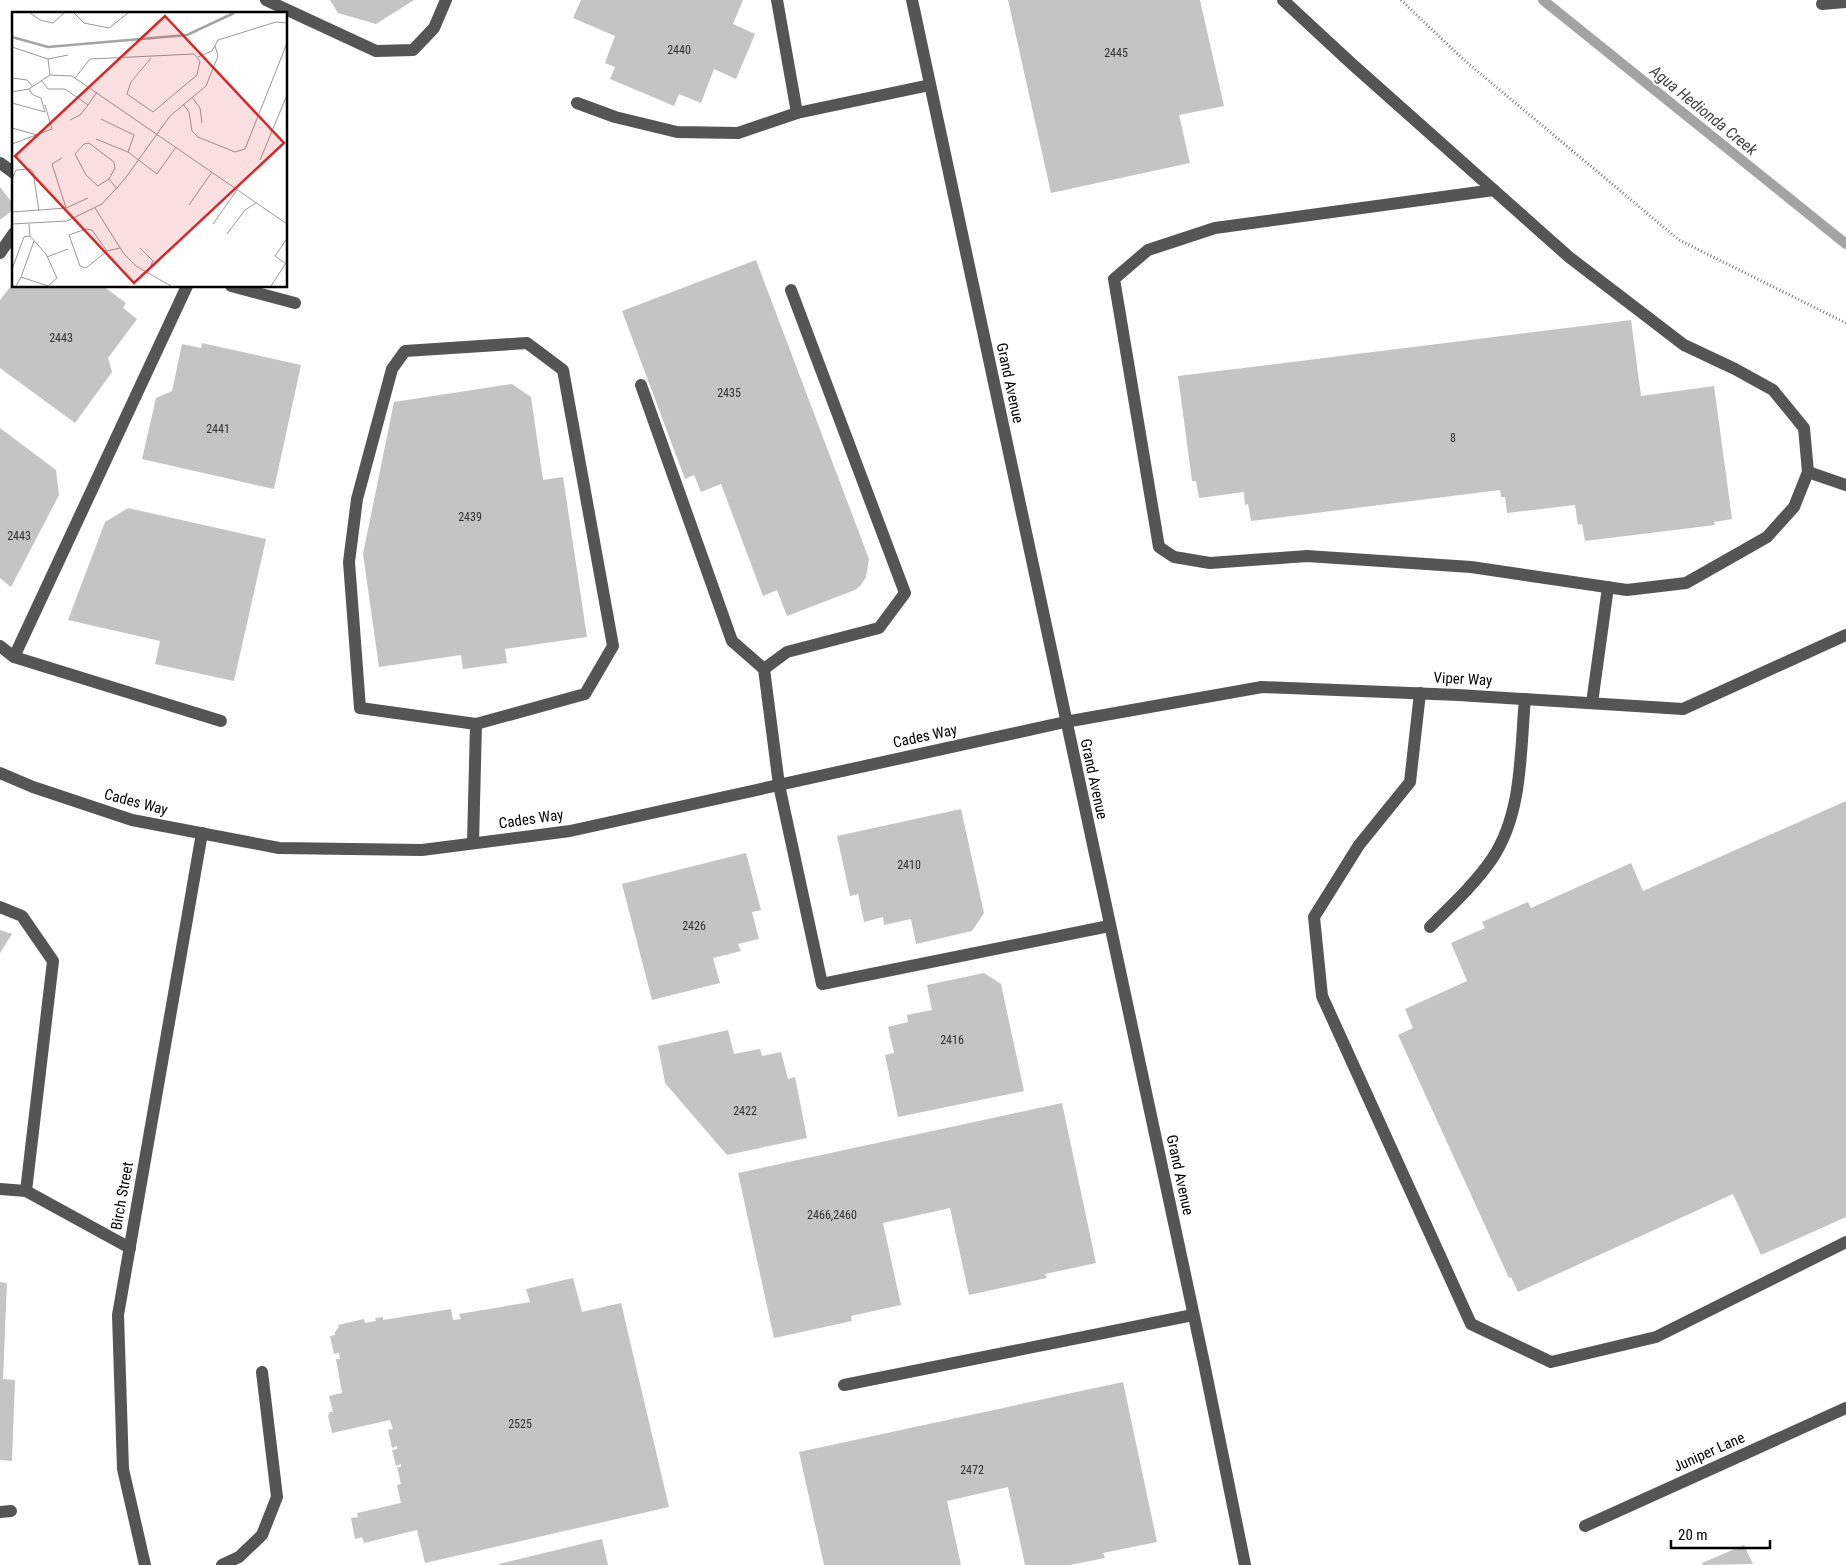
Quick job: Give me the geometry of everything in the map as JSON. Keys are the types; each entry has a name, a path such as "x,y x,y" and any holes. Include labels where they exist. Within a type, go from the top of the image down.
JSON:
{"street":[{"path":"266,0 281,4 376,51 413,50 434,28 446,0"},
{"path":"777,0 797,113"},
{"name":"Grand Avenue","path":"912,0 1193,1315 1244,1565"},
{"path":"1283,0 1352,64 1569,256 1684,345 1735,369 1773,390 1804,428 1808,472 1794,507 1767,537 1686,583 1627,590 1471,567 1307,556 1210,563 1174,557 1158,546 1114,279 1148,250 1215,228 1494,190"},
{"path":"1822,4 1846,2"},
{"path":"578,103 615,117 677,132 738,133 797,113 930,85"},
{"path":"0,163 12,172"},
{"path":"0,253 12,236"},
{"path":"14,656 187,288"},
{"path":"239,288 295,303"},
{"path":"764,669 787,652 879,628 905,593 791,290"},
{"path":"527,343 563,370 613,646 585,694 476,724 360,708 348,562 357,499 392,369 405,351 527,343"},
{"path":"641,385 732,641 764,669 779,785 822,984 1109,926"},
{"path":"1808,472 1846,485"},
{"path":"1592,703 1608,587"},
{"name":"Viper Way","path":"1065,722 1262,687 1420,693 1683,709 1846,635"},
{"path":"0,646 14,656 221,720"},
{"path":"1420,693 1410,782 1359,845 1314,916 1322,996 1471,1324 1551,1362 1656,1337 1846,1242"},
{"path":"1430,927 1473,884 1493,858 1509,822 1517,791 1525,699"},
{"name":"Cades Way","path":"0,773 33,787 132,820 279,848 422,850 570,831 1065,722"},
{"path":"473,843 476,724"},
{"name":"Birch Street","path":"145,1565 123,1469 118,1315 202,833"},
{"path":"0,907 22,916 53,962 26,1191"},
{"path":"0,1189 26,1191 130,1248"},
{"path":"844,1385 1193,1315"},
{"path":"222,1565 239,1557 262,1535 277,1497 262,1372"},
{"name":"Juniper Lane","path":"1585,1526 1846,1408"}],"path":[{"path":"1402,0 1464,60 1679,240 1846,323"}],"building":[{"path":"330,0 414,0 376,24 338,13"},
{"path":"581,0 743,0 733,24 755,34 736,79 714,69 701,103 679,94 674,106 610,79 615,67 605,63 615,36 573,18"},
{"path":"1008,0 1200,0 1224,106 1179,115 1190,163 1051,193"},
{"path":"0,187 12,202 12,211 0,220"},
{"path":"756,260 869,559 866,577 855,590 787,616 777,590 763,596 721,484 701,492 694,475 685,479 622,311"},
{"path":"12,285 12,288 106,288 126,303 123,308 137,319 108,358 112,372 75,423 0,368 0,300"},
{"path":"1631,320 1641,396 1714,386 1732,519 1714,522 1715,525 1585,541 1582,524 1578,525 1575,505 1507,513 1505,497 1501,497 1500,490 1251,521 1248,504 1245,505 1244,492 1199,498 1196,481 1192,481 1178,376"},
{"path":"202,343 301,365 274,489 142,459 156,398 172,391 182,344 201,348"},
{"path":"512,384 531,397 543,480 563,477 587,637 505,649 507,663 463,669 461,655 379,667 363,554 394,402"},
{"path":"0,428 56,470 59,495 11,587 0,578"},
{"path":"128,508 266,539 234,681 155,664 160,641 68,620 105,522"},
{"path":"1846,801 1846,1217 1761,1255 1733,1194 1518,1292 1511,1277 1509,1278 1398,1035 1413,1028 1405,1009 1467,981 1451,943 1485,928 1482,922 1528,902 1531,908 1631,863 1643,891"},
{"path":"961,809 984,913 972,931 916,944 911,919 884,925 883,917 864,922 858,894 850,896 837,836"},
{"path":"746,853 761,910 752,912 759,939 738,944 741,951 713,958 720,983 652,1000 622,884"},
{"path":"0,930 12,934 0,953"},
{"path":"984,973 1001,984 1024,1091 898,1117 885,1055 894,1053 888,1027 908,1022 907,1015 932,1010 927,985"},
{"path":"728,1030 734,1054 760,1049 762,1056 781,1052 788,1079 795,1077 807,1138 727,1155 665,1083 658,1046"},
{"path":"1062,1103 1096,1263 1045,1274 1047,1278 969,1295 950,1208 883,1223 901,1305 851,1316 852,1321 774,1338 738,1173"},
{"path":"573,1278 582,1312 621,1303 669,1507 425,1563 417,1530 364,1543 362,1537 355,1539 351,1518 358,1517 357,1513 401,1503 397,1485 401,1484 397,1467 401,1467 401,1464 396,1466 392,1450 397,1449 397,1446 392,1448 388,1430 393,1429 390,1420 332,1433 328,1416 330,1412 333,1412 329,1396 342,1393 336,1359 340,1359 339,1353 334,1354 330,1336 335,1335 339,1327 338,1325 364,1319 365,1323 376,1321 375,1318 383,1317 383,1320 451,1309 453,1320 461,1319 459,1314 530,1302 526,1289"},
{"path":"0,1282 7,1283 3,1379 15,1380 12,1461 0,1460"},
{"path":"1123,1382 1157,1542 1103,1553 1105,1558 1070,1565 1025,1565 1008,1487 947,1501 961,1565 824,1565 799,1452"},
{"path":"602,1539 608,1565 499,1565 499,1564"},
{"path":"1744,1545 1753,1564 1703,1565 1702,1563"}],"waterway":[{"name":"Agua Hedionda Creek","path":"1543,0 1846,244"}]}
